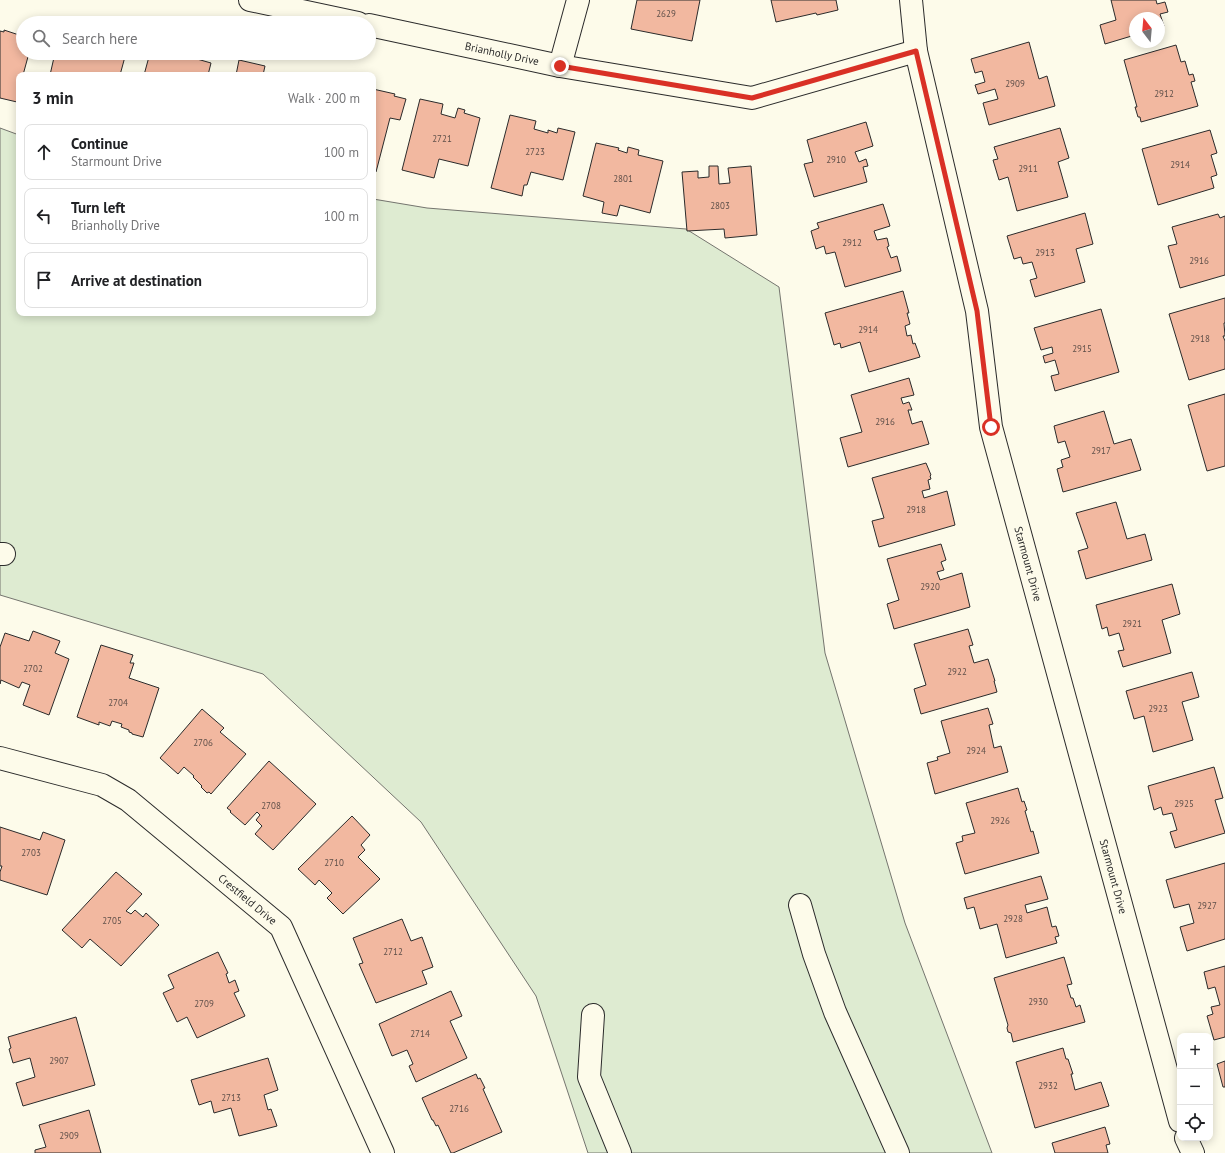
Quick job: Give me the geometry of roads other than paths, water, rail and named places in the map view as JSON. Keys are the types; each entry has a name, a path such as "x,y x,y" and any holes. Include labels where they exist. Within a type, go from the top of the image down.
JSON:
{"street":[{"path":"250,0 325,16"},
{"path":"560,66 578,0"},
{"name":"Starmount Drive","path":"911,0 916,51 977,311 991,427 1177,1110"},
{"name":"Brianholly Drive","path":"376,27 560,66 752,98 916,51"},
{"name":"Crestfield Drive","path":"0,758 102,785 128,800 281,927 383,1153"},
{"path":"800,905 814,954 836,1012 898,1153"},
{"path":"594,1015 589,1077 620,1153"},
{"path":"1187,1141 1193,1153"}]}
